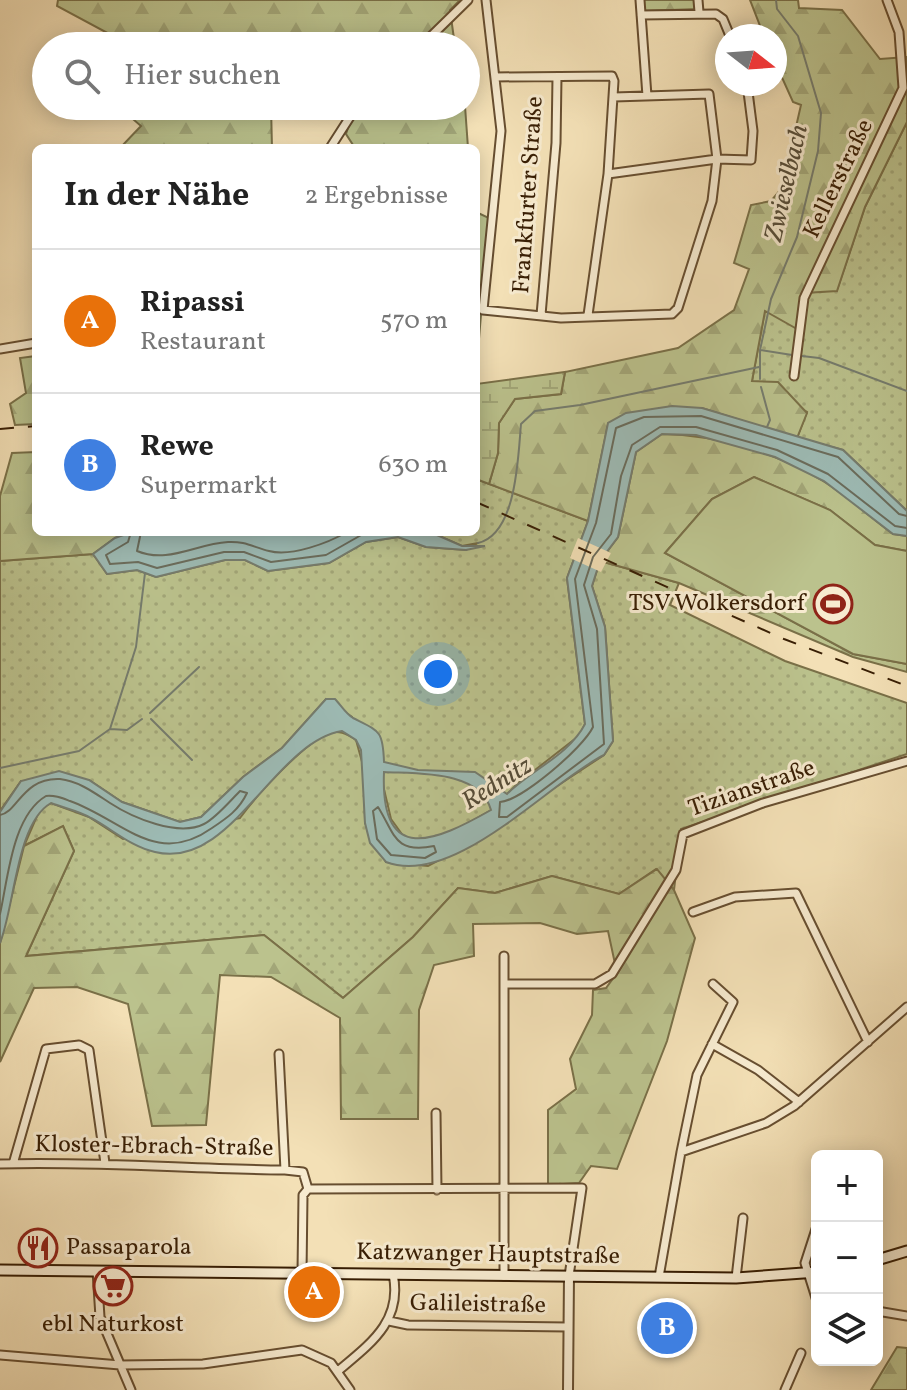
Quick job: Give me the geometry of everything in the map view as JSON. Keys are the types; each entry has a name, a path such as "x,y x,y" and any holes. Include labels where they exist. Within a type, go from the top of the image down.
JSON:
{"main road":[{"path":"883,1258 907,1251"},
{"name":"Katzwanger Hauptstraße","path":"0,1270 736,1278 811,1273"}],"street":[{"path":"435,32 468,0"},
{"path":"486,0 501,131 483,310 561,318 672,314 678,308 712,201 717,159 709,94 614,97"},
{"path":"640,0 647,96"},
{"path":"698,0 699,12"},
{"name":"Kellerstraße","path":"794,376 804,298 903,88 899,32 887,0"},
{"path":"641,15 699,12 723,19 725,24"},
{"path":"495,77 612,76 614,97 608,174 588,315"},
{"name":"Frankfurter Straße","path":"541,315 556,143 557,77"},
{"path":"608,174 717,159 751,160 753,131 749,96"},
{"path":"333,144 348,120"},
{"path":"0,349 32,344"},
{"name":"Tizianstraße","path":"507,984 595,984 612,974 676,870 683,834 763,803 907,761"},
{"path":"693,912 735,897 796,893 868,1042"},
{"path":"504,956 507,984 504,1276"},
{"path":"659,1277 697,1075 733,1002 713,984"},
{"path":"681,1152 766,1123 799,1102 907,1007"},
{"path":"712,1044 758,1070 799,1102"},
{"path":"13,1164 46,1049 79,1045 89,1050 105,1163"},
{"path":"279,1054 285,1170"},
{"path":"436,1113 437,1190"},
{"name":"Kloster-Ebrach-Straße","path":"0,1164 105,1163 167,1168 285,1170 303,1172 308,1189"},
{"path":"302,1273 303,1195 308,1189 582,1188 569,1276 568,1390"},
{"path":"736,1278 743,1218"},
{"path":"811,1242 805,1258 811,1271"},
{"path":"97,1271 100,1317 131,1390"},
{"name":"Galileistraße","path":"338,1371 374,1341 389,1321 395,1303 393,1274"},
{"path":"883,1312 907,1316"},
{"name":"Galileistraße","path":"389,1321 408,1325 567,1327"},
{"path":"0,1355 120,1365 227,1363 302,1350 324,1358 338,1371 350,1390"},
{"path":"785,1390 801,1353"}],"green space":[{"path":"58,0 460,0 450,10 453,32 106,32 57,6"},
{"path":"642,0 697,0 698,9 643,11"},
{"path":"750,0 798,0 799,8 842,10 880,59 907,57 907,122 865,207 837,291 804,293 797,329 765,311 752,381 778,382 807,413 797,438 702,408 608,424 588,521 489,484 498,453 499,423 515,399 561,394 565,372 678,348 734,310 749,269 734,263 751,205 771,201 782,188 801,105 793,102 787,89 787,24 759,24"},
{"path":"134,120 271,120 272,144 124,144 141,126"},
{"path":"350,120 466,120 468,144 352,144 346,134"},
{"path":"907,122 907,511 843,450 797,438 807,412 752,381 765,310 804,293 837,290 865,207"},
{"path":"480,214 489,218 480,327"},
{"path":"32,356 32,424 15,425 10,404 26,393 20,358"},
{"path":"565,372 561,394 515,399 499,423 498,453 489,484 480,481 480,383"},
{"path":"662,434 724,442 786,462 832,487 893,534 907,536 907,551 875,545 830,510 754,477 712,499 665,553 853,654 907,664 907,672 853,657 679,583 600,561 618,537 636,452"},
{"path":"32,452 32,536 121,536 93,554 0,561 0,496 12,453"},
{"name":"TSV Wolkersdorf","path":"754,477 830,510 875,545 907,551 907,664 853,654 665,553 712,499"},
{"path":"480,480 588,521 567,578 585,724 580,735 517,784 493,809 456,830 419,842 404,837 391,819 383,785 352,717 326,699 282,748 243,777 201,817 180,822 122,802 89,780 21,781 0,811 0,561 93,554 107,574 137,570 156,577 225,560 245,560 268,571 329,563 366,542 398,537 426,547 466,550 478,543 462,546 439,536 480,536"},
{"path":"600,561 679,583 670,605 785,661 907,703 907,754 681,829 674,890 656,869 619,894 552,876 495,893 458,888 413,937 343,998 264,935 26,956 74,851 63,826 24,846 40,809 51,803 89,817 123,839 240,818 305,748 327,734 339,732 356,740 364,769 365,823 386,862 428,866 466,846 604,755 613,741 605,627 592,586"},
{"path":"63,826 74,851 26,956 264,935 343,998 413,937 458,888 495,893 552,876 619,894 657,869 674,890 695,938 667,1041 617,1169 591,1166 579,1183 548,1185 548,1110 576,1089 570,1059 592,1015 593,990 606,988 617,973 608,931 577,934 540,923 473,924 474,956 434,965 419,1010 418,1119 341,1119 340,1018 271,977 220,975 206,1125 152,1126 128,1004 77,987 34,988 0,1062 0,943 24,846"},
{"path":"897,1347 907,1348 907,1390 871,1390"}],"water":[{"path":"672,406 702,408 843,450 907,511 907,536 893,534 824,481 775,457 696,435 662,434 636,452 618,537 600,561 592,586 605,627 613,741 604,755 470,847 441,860 413,866 386,862 370,843 365,823 361,750 356,740 342,731 318,740 295,757 230,825 207,843 182,853 146,850 86,816 51,803 39,813 23,846 0,943 0,812 21,781 59,771 89,780 122,802 180,822 201,817 243,777 282,748 326,699 335,699 350,716 378,733 384,762 418,770 475,772 507,794 560,753 585,724 567,578 588,521 608,423 626,413","holes":["384,772 430,774 461,781 485,797 491,810 432,837 415,838 402,834 391,822 385,802"]},
{"path":"439,536 462,546 485,546 466,550 426,547 398,537 366,542 329,563 268,571 245,560 225,560 156,577 137,570 107,574 93,554 115,538"}],"pier":[{"path":"578,538 611,553 601,572 570,558"}],"waterway":[{"name":"Zwieselbach","path":"760,379 760,350 771,299 797,237 818,151 821,113 798,36 777,9 776,0"},
{"path":"761,350 792,355"},
{"path":"802,356 819,358 907,391"},
{"path":"478,543 491,537 508,510 521,424 535,411 580,405 759,367"},
{"path":"761,387 770,420 767,427"},
{"path":"110,729 136,647 145,573"},
{"path":"150,713 199,667"},
{"path":"0,768 79,751 110,729 127,730 142,719"},
{"path":"151,719 192,760"}],"railway":[{"path":"0,429 32,426"},
{"path":"480,504 784,639 907,686"}],"place":[{"name":"TSV Wolkersdorf","path":"833,604"},
{"name":"Passaparola","path":"38,1248"},
{"name":"ebl Naturkost","path":"113,1286"},
{"name":"Ripassi","path":"314,1292"},
{"name":"Rewe","path":"667,1328"}],"water label":[{"name":"Rednitz","path":"497,784"}]}
